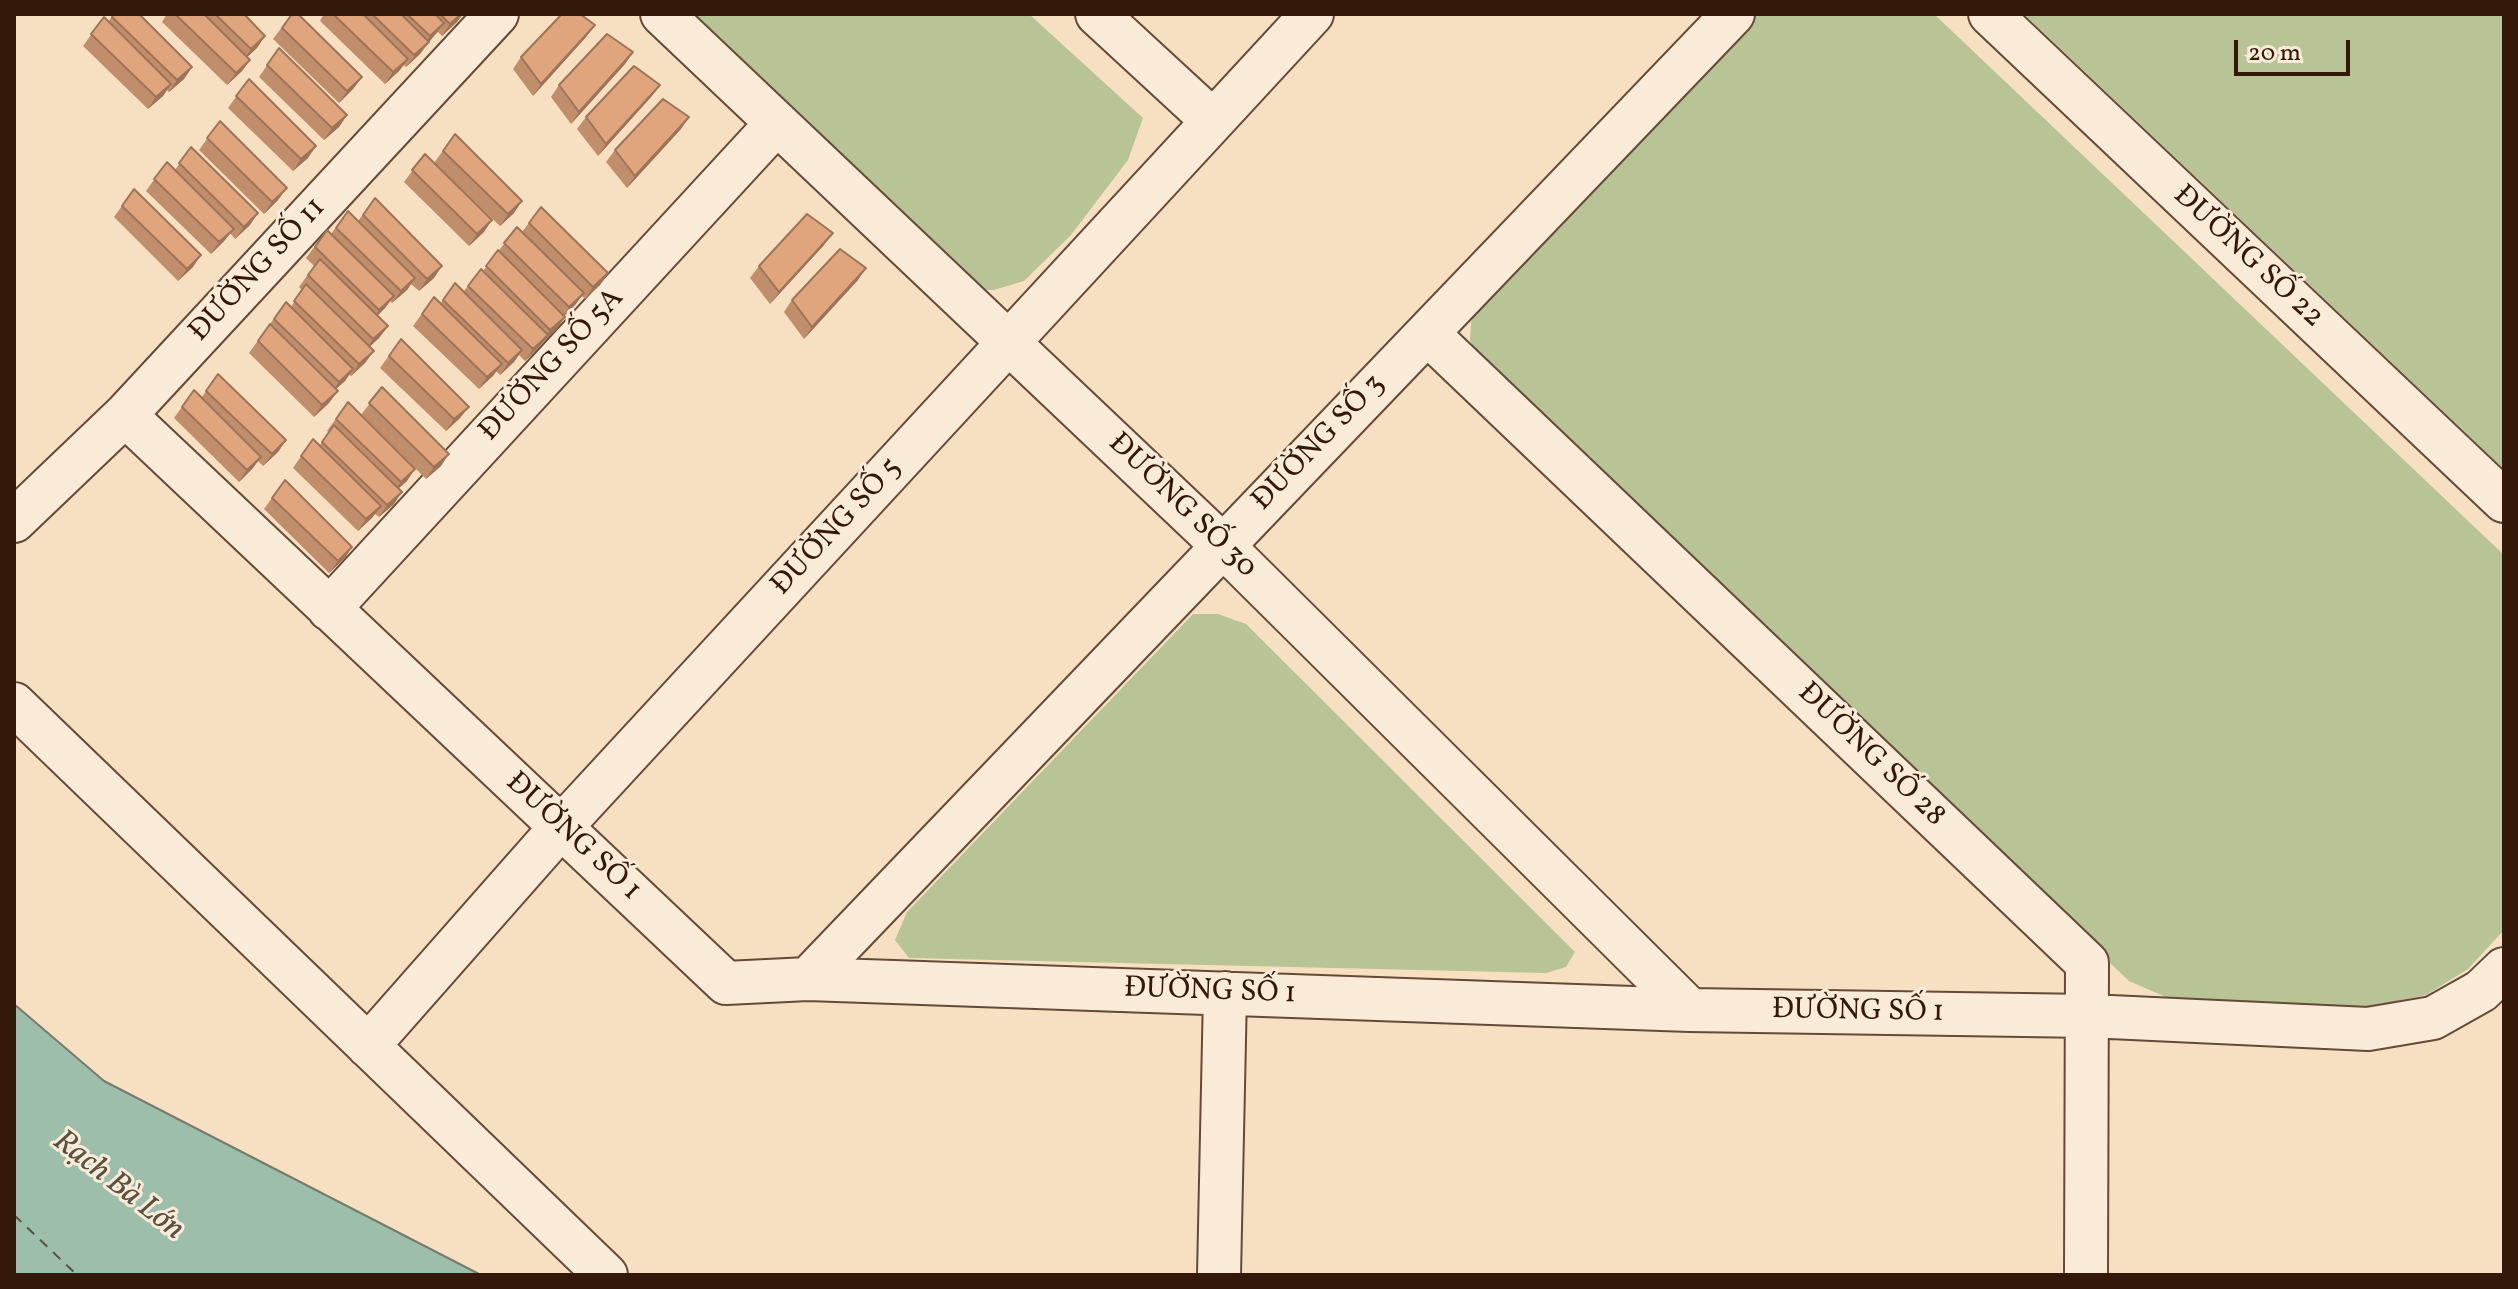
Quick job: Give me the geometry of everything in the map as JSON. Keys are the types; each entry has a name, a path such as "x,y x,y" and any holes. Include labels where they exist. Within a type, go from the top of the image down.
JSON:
{"street":[{"name":"ĐƯỜNG SỐ 11","path":"14,521 125,415 497,14"},
{"name":"ĐƯỜNG SỐ 30","path":"662,14 1222,545 1690,1010"},
{"path":"1097,14 1213,121"},
{"name":"ĐƯỜNG SỐ 5","path":"368,1046 561,827 1312,14"},
{"name":"ĐƯỜNG SỐ 3","path":"808,979 1733,14"},
{"name":"ĐƯỜNG SỐ 22","path":"1990,14 2504,501"},
{"name":"ĐƯỜNG SỐ 5A","path":"329,609 777,123"},
{"name":"ĐƯỜNG SỐ 28","path":"1428,334 2087,963 2086,1275"},
{"name":"ĐƯỜNG SỐ 1","path":"125,415 726,983 808,979 1690,1010 2089,1016 2368,1029 2433,1018 2481,991 2504,969"},
{"path":"14,704 606,1275"},
{"path":"1219,1275 1225,993"}],"shaded area":[{"path":"687,14 1029,14 1143,118 1128,160 1071,235 1024,281 994,290 972,290"},
{"path":"1749,14 1934,14 2504,555 2504,930 2468,969 2426,995 2364,1008 2175,1001 2129,981 1479,363 1470,340 1472,309"},
{"path":"2024,14 2504,14 2504,469"},
{"path":"1193,614 1218,614 1246,624 1575,952 1566,967 1546,973 909,958 895,940 907,912"}],"water":[{"name":"Rạch Bà Lớn","path":"14,1004 104,1081 481,1275 14,1275"}],"building":[{"path":"114,14 139,14 192,67 177,80 112,17"},
{"path":"175,14 204,14 250,60 236,73"},
{"path":"215,14 244,14 265,36 251,49"},
{"path":"292,14 298,14 362,77 347,91 282,28"},
{"path":"333,14 363,14 408,59 393,72"},
{"path":"372,14 401,14 429,42 414,55"},
{"path":"407,14 435,14 444,23 430,36"},
{"path":"440,14 461,14 450,24"},
{"path":"562,14 580,14 595,25 541,84 521,57"},
{"path":"104,17 171,84 156,97 91,34"},
{"path":"607,34 633,52 579,112 559,85"},
{"path":"279,48 347,115 332,128 267,65"},
{"path":"634,66 660,85 606,144 586,117"},
{"path":"249,79 316,146 301,159 236,96"},
{"path":"663,99 689,117 635,176 615,150"},
{"path":"220,121 287,188 272,202 207,138"},
{"path":"455,134 522,201 508,214 443,151"},
{"path":"191,147 258,213 244,227 179,163"},
{"path":"425,154 492,220 477,234 412,170"},
{"path":"167,162 234,229 219,242 154,179"},
{"path":"134,189 201,255 187,269 122,206"},
{"path":"375,198 442,266 427,279 363,215"},
{"path":"541,207 608,273 593,287 529,223"},
{"path":"348,211 415,278 401,291 336,228"},
{"path":"807,214 833,233 779,292 759,266"},
{"path":"517,227 584,293 569,307 504,243"},
{"path":"327,230 394,296 379,310 315,247"},
{"path":"840,249 866,268 812,327 792,300"},
{"path":"498,250 565,317 550,330 486,266"},
{"path":"320,259 388,326 373,339 308,275"},
{"path":"481,269 548,335 533,349 468,286"},
{"path":"455,283 522,350 508,363 443,300"},
{"path":"306,284 374,351 359,364 294,301"},
{"path":"434,297 502,364 487,377 422,314"},
{"path":"286,302 353,369 339,382 274,319"},
{"path":"270,324 338,391 322,405 258,341"},
{"path":"401,339 469,407 454,419 389,356"},
{"path":"218,374 286,440 272,454 206,391"},
{"path":"382,387 449,454 434,467 369,403"},
{"path":"194,390 261,457 247,470 182,407"},
{"path":"348,402 415,469 401,482 336,419"},
{"path":"334,425 402,492 387,505 322,442"},
{"path":"313,439 381,506 366,519 301,456"},
{"path":"285,480 352,547 338,561 272,498"}],"ferry route":[{"path":"14,1215 77,1275"}]}
